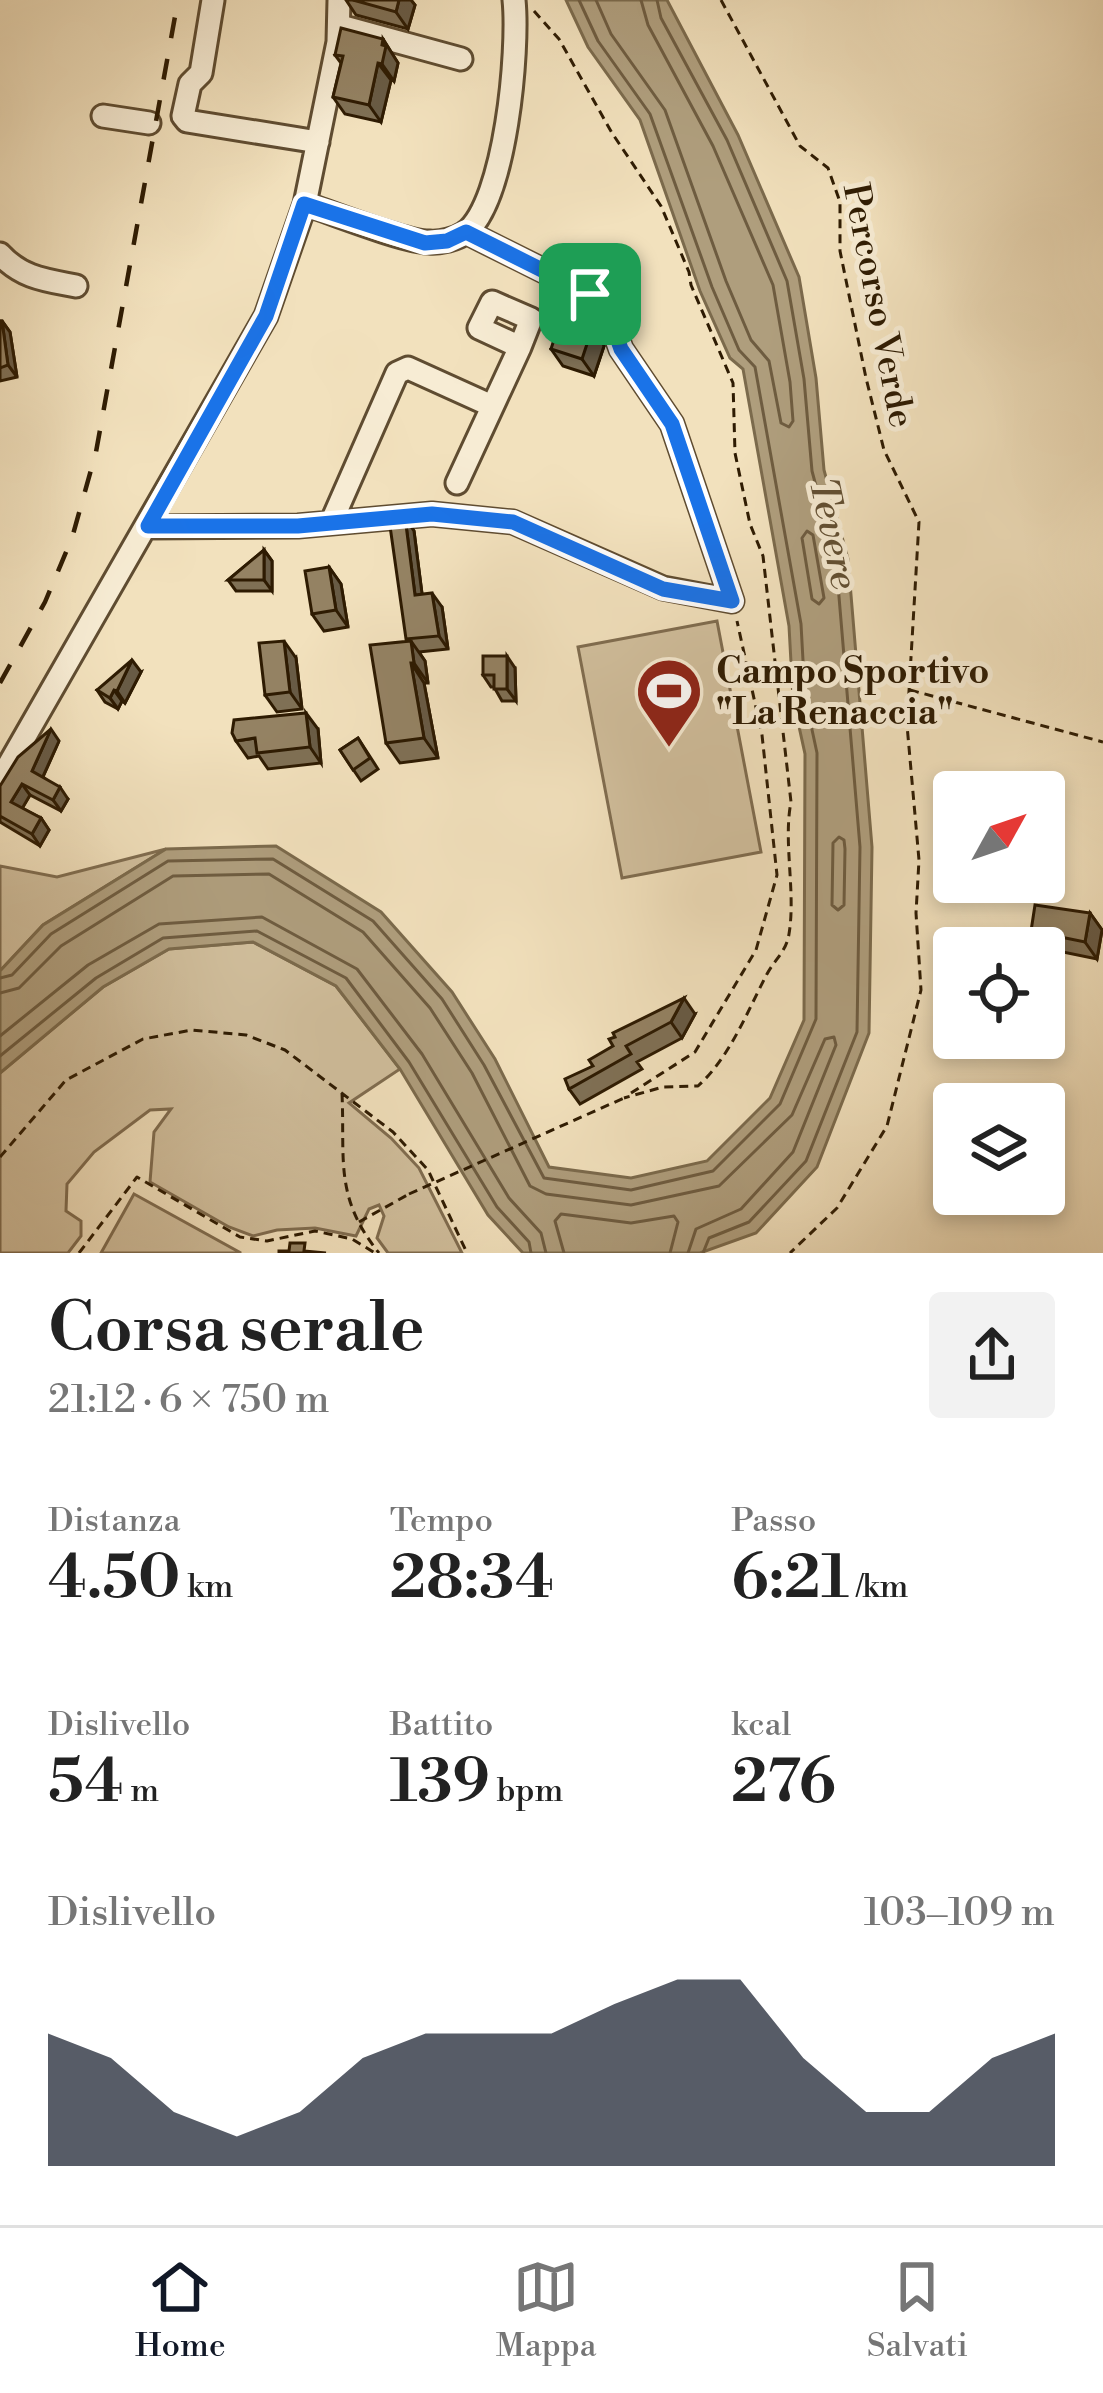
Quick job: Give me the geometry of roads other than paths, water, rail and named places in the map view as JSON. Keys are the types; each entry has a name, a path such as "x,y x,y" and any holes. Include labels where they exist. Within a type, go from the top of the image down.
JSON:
{"street":[{"path":"213,0 201,73 190,84 183,116 187,121 318,142"},
{"path":"0,780 266,316 304,204 340,26 339,0"},
{"path":"304,204 425,243 447,241 466,232 487,203 497,175 517,36 514,0"},
{"path":"340,26 461,59"},
{"path":"104,116 180,128 187,121"},
{"path":"148,526 332,523 432,514 513,522 663,589 732,601 672,424 621,349 610,318 590,294 466,232"},
{"path":"0,254 15,270 32,278 76,286"},
{"path":"457,483 520,347"},
{"path":"332,523 398,373 408,368 492,406"}],"water":[{"name":"Tevere","path":"566,0 667,0 738,135 799,277 816,378 824,470 848,559 872,847 869,1033 817,1167 756,1233 700,1253 523,1253 488,1215 400,1069 336,986 253,942 169,949 103,987 0,1073 0,971 43,925 166,849 276,846 381,912 452,992 495,1059 549,1167 631,1178 707,1161 770,1098 804,1020 805,754 793,699 789,626 743,369 730,358 700,291 640,120 588,47"}],"railway":[{"path":"0,683 45,602 72,538 96,452 178,0"}],"place":[{"name":"Campo Sportivo \"La Renaccia\"","path":"669,750"}]}
